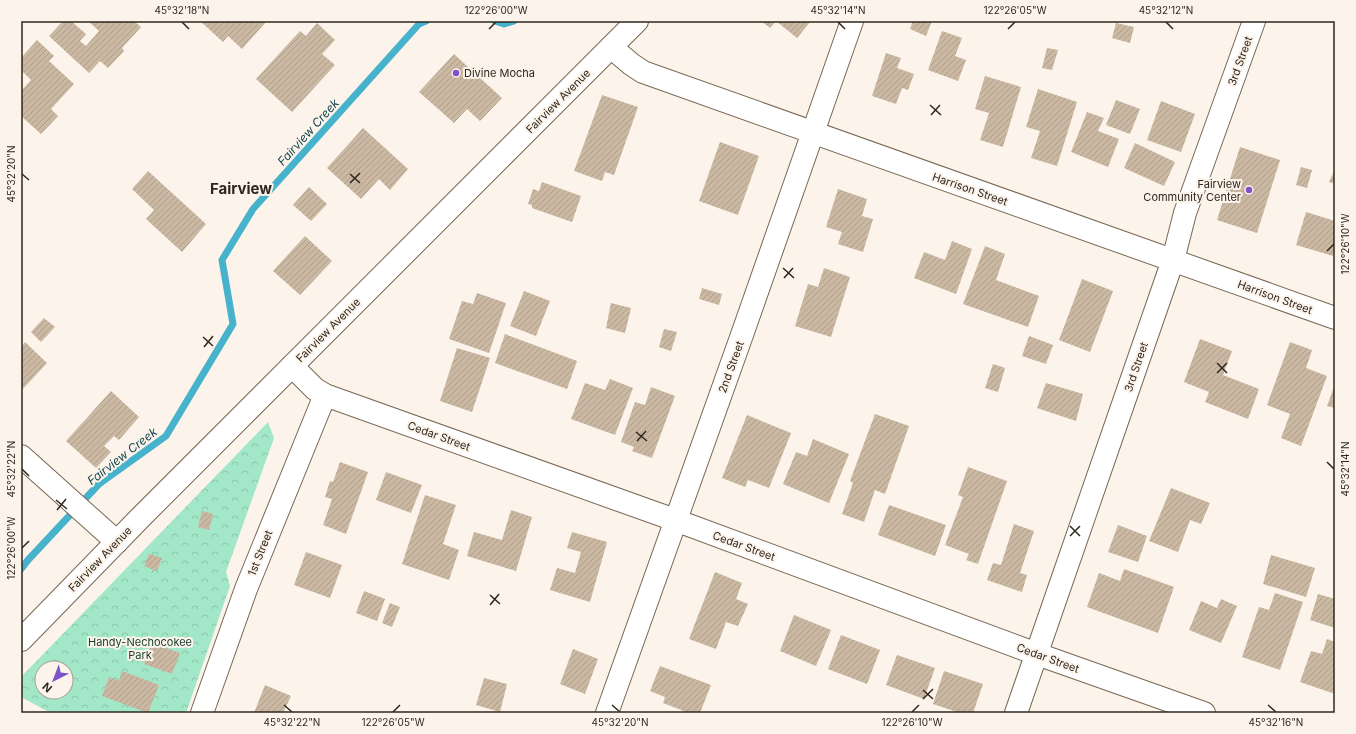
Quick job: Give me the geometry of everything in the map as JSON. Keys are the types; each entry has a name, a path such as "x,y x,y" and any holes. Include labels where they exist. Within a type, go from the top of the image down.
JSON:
{"street":[{"name":"Fairview Avenue","path":"21,640 637,21"},
{"name":"2nd Street","path":"607,713 852,21"},
{"name":"3rd Street","path":"1016,713 1173,260 1185,213 1254,21"},
{"name":"Harrison Street","path":"611,47 643,72 1335,318"},
{"name":"Cedar Street","path":"292,366 315,389 325,395 675,520 1037,654 1204,713"},
{"name":"1st Street","path":"202,713 246,589 325,395"},
{"path":"21,456 117,542"}],"green space":[{"name":"Handy-Nechocokee Park","path":"268,422 274,438 226,572 230,586 186,713 51,713 21,697 21,677 34,664 34,700 74,700 74,660 37,660"}],"building":[{"path":"63,21 71,21 86,34 80,41 86,46 99,31 88,21 134,21 141,27 122,48 124,51 108,68 100,61 89,73 49,36"},
{"path":"200,21 263,21 265,23 242,49 228,36 223,42"},
{"path":"761,21 776,21 770,28"},
{"path":"776,21 811,21 797,38"},
{"path":"913,21 932,21 926,36 910,29"},
{"path":"317,23 335,40 322,54 335,65 292,112 256,79 300,31 306,36"},
{"path":"1116,23 1134,27 1130,43 1112,38"},
{"path":"942,31 962,38 955,56 966,60 958,81 928,70"},
{"path":"37,40 54,56 49,61 74,84 51,109 58,116 41,134 21,116 21,91 31,80 21,70 21,58"},
{"path":"1047,48 1058,50 1052,70 1042,68"},
{"path":"886,53 901,58 897,68 914,74 908,90 902,88 896,104 872,96"},
{"name":"Divine Mocha","path":"454,54 502,98 480,121 467,109 454,123 419,92"},
{"path":"985,76 1021,87 1003,147 980,140 989,113 975,109"},
{"path":"1038,89 1077,102 1057,166 1031,158 1040,131 1026,127"},
{"path":"602,95 638,107 614,175 605,172 602,181 574,171"},
{"path":"1116,100 1140,109 1130,134 1106,125"},
{"path":"1161,101 1195,114 1181,152 1147,140"},
{"path":"1087,112 1104,118 1098,131 1119,139 1108,167 1071,152"},
{"path":"363,128 408,169 390,190 379,179 361,199 327,168"},
{"path":"720,142 759,156 738,215 699,201"},
{"path":"1135,143 1175,162 1164,186 1124,168"},
{"name":"Fairview Community Center","path":"1240,147 1280,160 1257,233 1217,220"},
{"path":"1301,167 1312,170 1307,188 1296,185"},
{"path":"1335,169 1335,184 1329,182"},
{"path":"148,171 206,224 182,252 146,219 154,210 132,189"},
{"path":"542,182 581,196 572,222 532,208 532,205 528,204 533,189 539,191"},
{"path":"309,187 327,204 311,221 293,205"},
{"path":"838,189 867,199 862,216 873,219 863,252 838,244 842,232 826,227"},
{"path":"1306,212 1335,221 1335,251 1333,256 1296,245"},
{"path":"305,236 332,261 300,295 273,271"},
{"path":"952,241 972,249 956,294 914,278 924,252 945,260"},
{"path":"985,246 1005,254 996,280 1039,296 1028,327 963,304"},
{"path":"824,268 850,277 831,337 795,326 808,284 818,287"},
{"path":"1082,279 1113,291 1090,352 1059,340"},
{"path":"702,288 722,294 719,305 699,299"},
{"path":"524,291 550,301 536,336 510,326"},
{"path":"477,293 506,303 489,353 449,339 462,301 473,304"},
{"path":"611,303 631,308 625,333 606,328"},
{"path":"44,318 55,327 41,342 31,332"},
{"path":"664,329 677,332 671,351 659,347"},
{"path":"505,334 577,361 567,389 495,363"},
{"path":"1029,336 1053,345 1046,364 1022,356"},
{"path":"1200,339 1232,351 1223,375 1259,389 1248,419 1205,402 1209,392 1184,382"},
{"path":"25,342 47,363 21,391 21,347"},
{"path":"1290,342 1312,350 1306,368 1327,376 1301,446 1281,438 1290,414 1267,405"},
{"path":"457,348 490,358 472,412 440,401"},
{"path":"993,364 1005,368 998,392 985,388"},
{"path":"610,379 633,388 615,435 571,419 585,383 605,390"},
{"path":"1046,383 1083,394 1076,421 1037,408"},
{"path":"1335,384 1335,408 1327,406"},
{"path":"651,387 675,396 652,458 632,451 634,447 621,442 635,402 645,405"},
{"path":"111,391 139,417 119,440 114,436 104,446 111,452 96,468 66,441"},
{"path":"875,414 909,426 885,494 875,490 864,522 842,514 853,483 850,481"},
{"path":"747,415 791,433 769,488 748,480 745,487 722,478"},
{"path":"813,439 849,454 829,503 783,484 796,452 807,456"},
{"path":"340,462 368,472 346,534 323,525 332,499 325,497 330,481 333,482"},
{"path":"968,467 1007,481 978,564 966,560 969,554 945,545 963,497 958,495"},
{"path":"386,472 422,485 411,513 376,500"},
{"path":"1171,488 1210,503 1201,524 1190,520 1178,552 1149,541"},
{"path":"425,495 456,505 443,544 459,550 449,580 402,564"},
{"path":"889,505 946,525 935,556 878,535"},
{"path":"511,510 532,517 516,571 467,556 474,532 502,540"},
{"path":"202,511 213,514 209,530 198,527"},
{"path":"1014,524 1034,531 1020,573 1027,575 1022,592 987,580 993,563 1001,565"},
{"path":"1118,525 1147,536 1138,562 1108,552"},
{"path":"572,532 607,542 590,602 550,590 557,568 575,573 581,552 567,548"},
{"path":"306,552 342,565 330,598 294,585"},
{"path":"149,554 162,558 157,571 144,566"},
{"path":"1271,555 1315,568 1306,597 1263,584"},
{"path":"1124,569 1174,587 1158,633 1087,607 1099,573 1120,581"},
{"path":"715,572 742,583 736,599 748,604 738,626 726,622 716,649 689,639"},
{"path":"364,591 385,599 377,621 356,613"},
{"path":"1275,593 1303,602 1280,670 1242,657 1259,607 1269,610"},
{"path":"1318,594 1335,599 1335,628 1310,620"},
{"path":"1221,599 1237,606 1221,643 1189,630 1201,601 1217,608"},
{"path":"390,603 400,607 392,627 382,623"},
{"path":"794,615 831,630 816,666 780,651"},
{"path":"841,635 880,650 867,684 828,669"},
{"path":"1327,639 1335,642 1335,694 1300,682 1311,651 1322,654"},
{"path":"152,643 180,653 172,674 144,664"},
{"path":"573,649 598,659 585,694 560,684"},
{"path":"897,655 935,668 924,699 886,685"},
{"path":"660,666 711,685 700,713 689,713 663,703 665,697 650,691"},
{"path":"122,671 159,685 148,713 102,696 109,677 119,681"},
{"path":"944,671 983,684 973,713 960,713 933,704"},
{"path":"484,678 507,684 500,712 476,705"},
{"path":"265,685 291,696 283,713 254,713"}],"waterway":[{"name":"Fairview Creek","path":"21,569 99,484 166,436 233,324 222,260 253,209 419,24 426,21"},
{"name":"Fairview Creek","path":"495,21 504,24 514,21"}],"place":[{"name":"Divine Mocha","path":"456,73"},
{"name":"Fairview Community Center","path":"1249,190"}],"district":[{"name":"Fairview","path":"241,188"}]}
